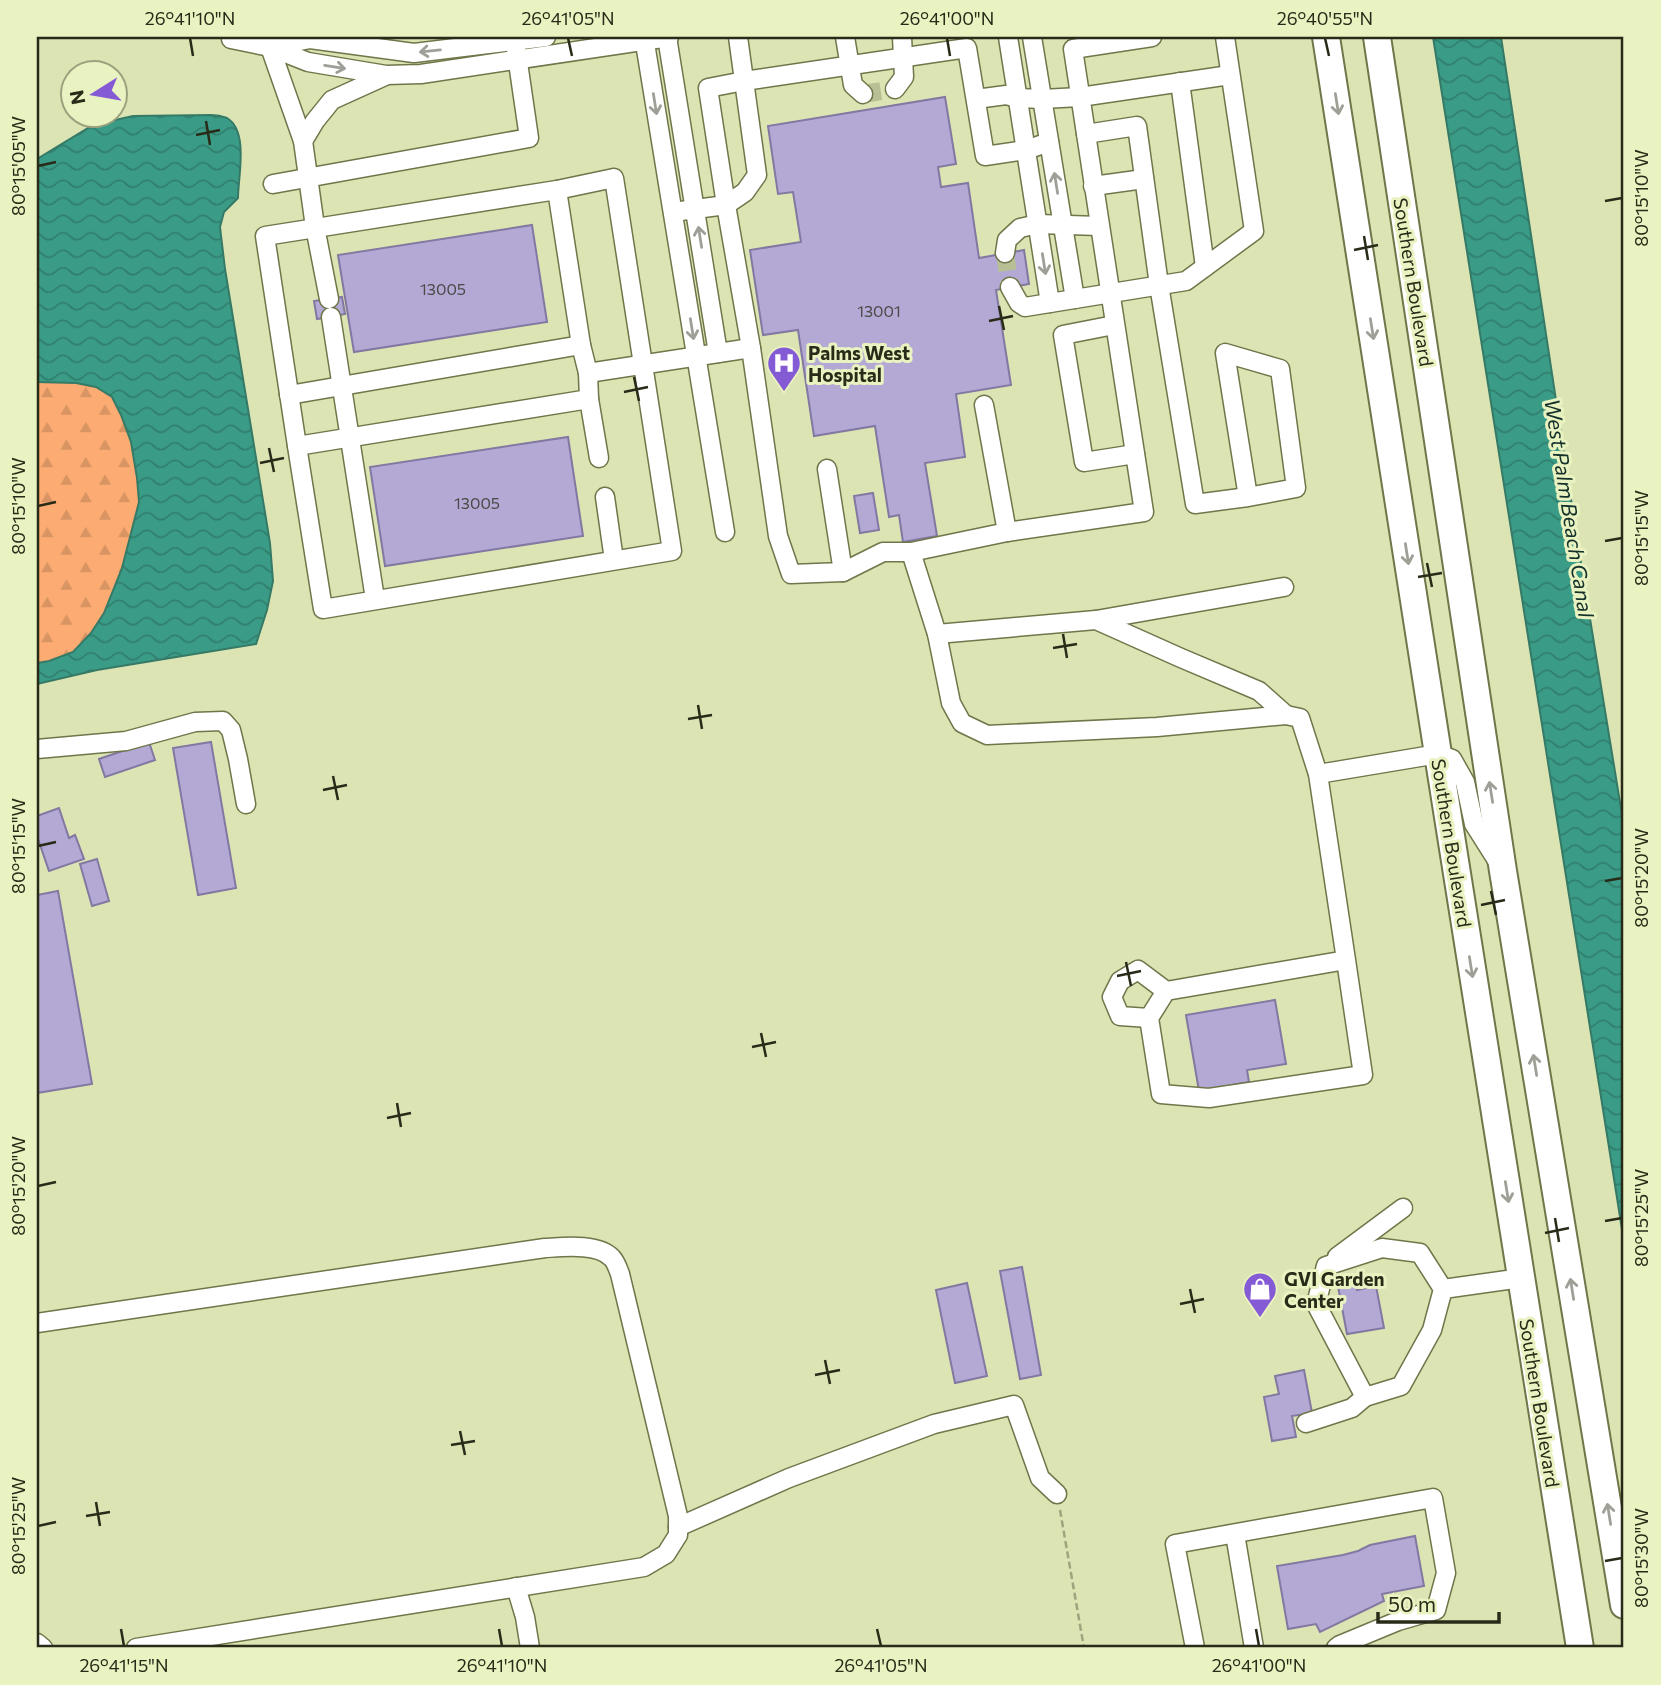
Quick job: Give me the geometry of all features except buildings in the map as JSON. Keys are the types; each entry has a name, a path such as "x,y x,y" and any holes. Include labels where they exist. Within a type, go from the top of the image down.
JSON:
{"highway":[{"name":"Southern Boulevard","path":"1326,37 1580,1648"},
{"name":"Southern Boulevard","path":"1377,37 1503,871 1624,1605"}],"street":[{"path":"269,42 308,62 386,75 421,74 516,51 546,37"},
{"path":"230,39 269,42 310,39 414,53 516,51 668,37 718,353"},
{"path":"673,212 726,205 745,192 757,176 738,37"},
{"path":"845,37 853,85 863,94"},
{"path":"895,89 904,77 902,37"},
{"path":"1008,37 1050,303"},
{"path":"1032,37 1074,299"},
{"path":"1049,142 1026,150 985,156 967,48 708,88 751,348 778,536 791,574 843,572 883,552 911,552 1007,532 1144,512 1073,49 1153,37"},
{"path":"1010,287 1019,303 1026,307 1186,281 1254,231 1224,37"},
{"path":"645,38 725,531"},
{"path":"269,42 303,141 374,599"},
{"path":"273,184 529,138 516,51"},
{"path":"303,141 332,100 386,75"},
{"path":"976,99 1006,95 1042,99 1080,97 1230,75"},
{"path":"1180,82 1205,267"},
{"path":"1086,134 1137,126 1159,285 1195,504 1248,497 1296,488 1280,369 1225,353 1248,497"},
{"path":"614,178 672,551 323,608 265,236 557,190 614,178"},
{"path":"1093,186 1144,179"},
{"path":"557,190 581,345 589,373 589,400 599,458"},
{"path":"1006,253 1007,240 1020,228 1038,224 1099,226"},
{"path":"1114,325 1063,335 1084,463 1135,454"},
{"path":"289,395 581,345"},
{"path":"589,373 751,348"},
{"path":"297,446 589,400"},
{"path":"984,405 1007,532"},
{"path":"827,469 843,572"},
{"path":"605,497 614,560"},
{"path":"911,552 937,634 951,703 962,723 987,735 1157,727 1286,715 1300,718 1318,774 1346,960 1363,1075 1209,1098 1161,1094 1149,1018 1166,992 1346,960"},
{"path":"937,634 1096,620 1284,587"},
{"path":"1096,620 1259,691 1286,715"},
{"path":"37,749 126,741 195,722 223,721 231,730 246,804"},
{"path":"1318,774 1438,754 1452,759 1465,782 1474,824 1503,871"},
{"path":"1149,1018 1120,1016 1112,997 1120,981 1138,970 1166,992"},
{"path":"1365,1396 1316,1304 1326,1266 1403,1208"},
{"path":"37,1323 545,1248 597,1250 612,1258 620,1274 678,1516 678,1535 666,1554 644,1567 136,1648"},
{"path":"1306,1423 1352,1408 1365,1396 1401,1386 1432,1330 1443,1289 1420,1253 1382,1248 1326,1266"},
{"path":"1443,1289 1521,1279"},
{"path":"678,1527 789,1478 934,1424 1014,1405 1040,1478 1057,1494"},
{"path":"1195,1648 1175,1545 1433,1499 1446,1573 1436,1609 1398,1621 1336,1648"},
{"path":"1235,1534 1254,1648"},
{"path":"516,1587 530,1648"},
{"path":"37,1643 43,1648"}],"path":[{"path":"1057,1494 1084,1648"}],"green space":[{"path":"37,382 75,383 96,387 112,397 131,442 139,502 122,568 104,613 91,633 73,652 37,663"}],"water":[{"name":"West Palm Beach Canal","path":"1433,37 1501,37 1577,539 1624,827 1624,1242"},
{"path":"219,116 234,124 238,133 238,198 224,212 220,227 270,543 273,581 256,644 97,670 37,684 37,663 73,652 91,633 104,613 122,568 139,502 131,442 112,397 96,387 76,383 37,382 37,159 85,130 130,130 130,117"}],"tunnel":[{"path":"863,94 895,89"},
{"path":"1005,253 1010,287"}],"place":[{"name":"Palms West Hospital","path":"784,393"},
{"name":"GVI Garden Center","path":"1260,1319"}]}
